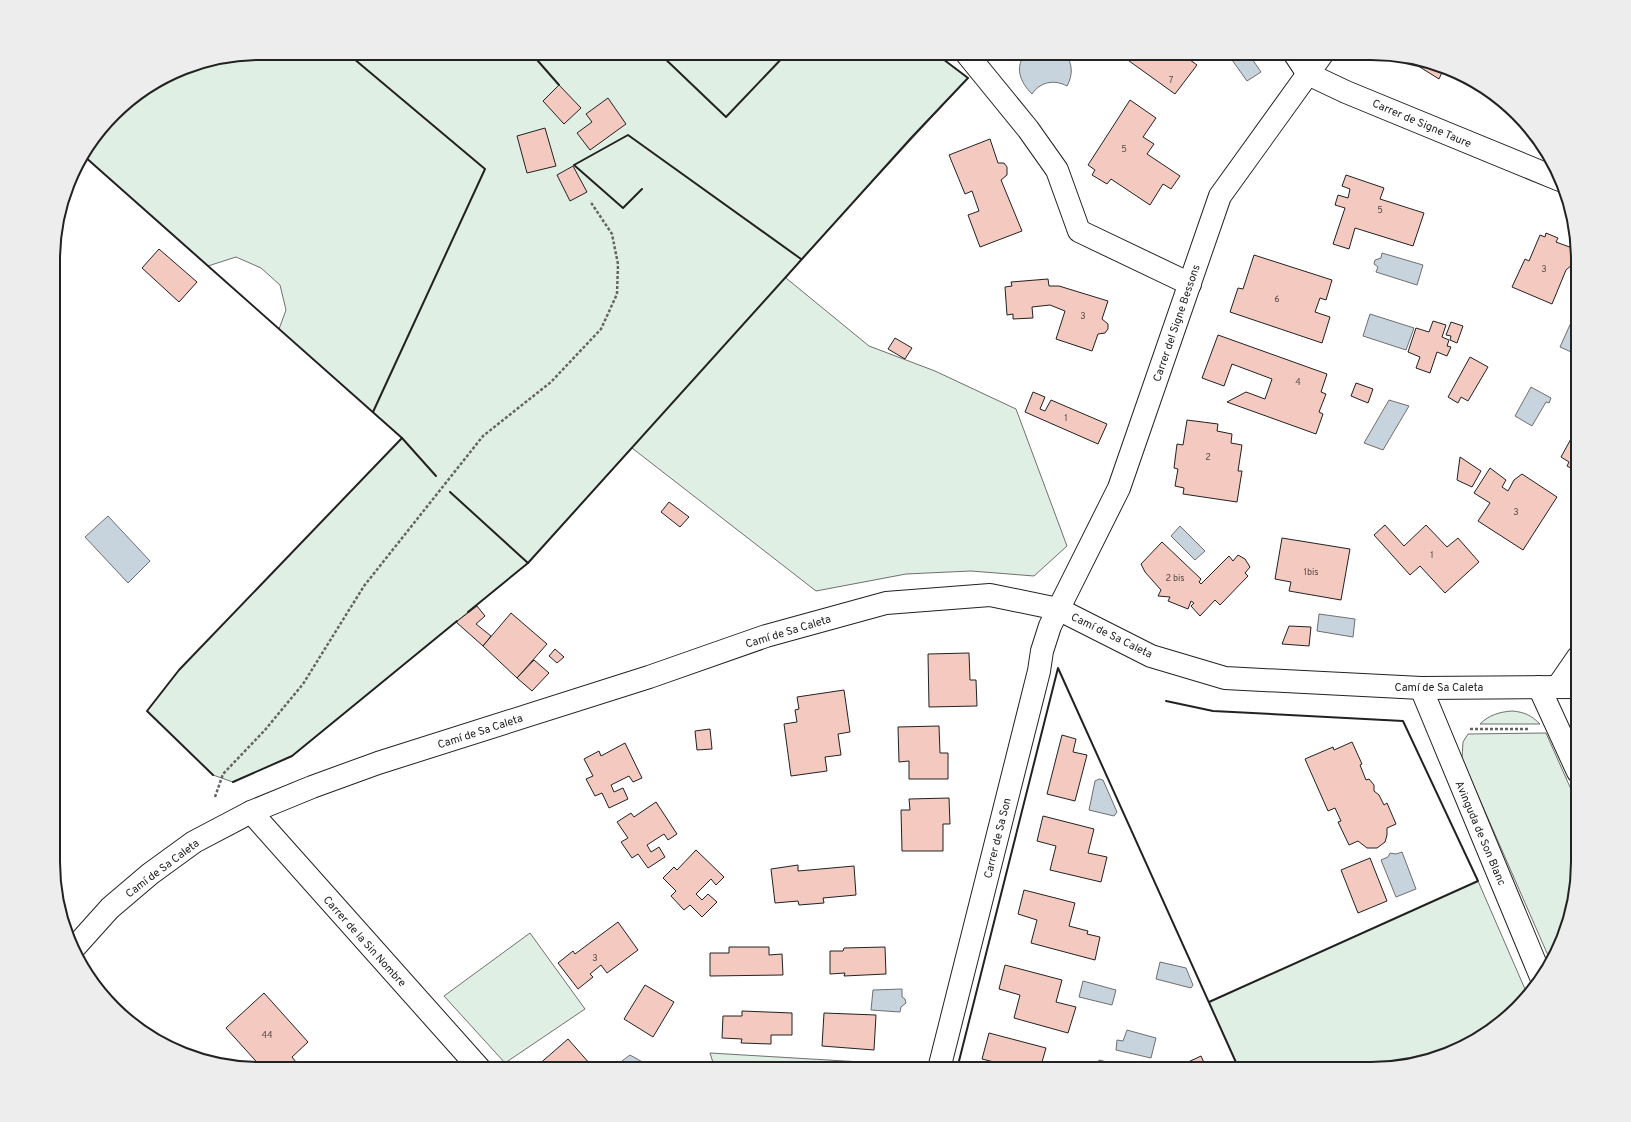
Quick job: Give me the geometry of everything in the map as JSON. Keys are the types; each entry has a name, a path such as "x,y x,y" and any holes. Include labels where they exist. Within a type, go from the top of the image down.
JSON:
{"street":[{"path":"972,60 1028,129 1057,170 1079,231 1190,284"},
{"path":"1299,60 1308,74"},
{"name":"Carrer del Signe Bessons","path":"1058,609 1072,585 1119,488 1220,196 1294,96 1318,60"},
{"name":"Carrer de Signe Taure","path":"1308,74 1346,92 1552,177"},
{"name":"Camí de Sa Caleta","path":"78,944 110,908 150,874 194,842 251,812 312,787 378,763 649,677 766,636 886,603 990,595 1058,609 1151,656 1225,678 1421,688 1558,687"},
{"name":"Carrer de Sa Son","path":"942,1062 1039,671 1042,651 1058,609"},
{"path":"1571,668 1558,687 1571,742"},
{"name":"Avinguda de Son Blanc","path":"1421,688 1538,971"},
{"name":"Carrer de la Sin Nombre","path":"251,812 474,1062"}],"path":[{"path":"215,797 223,774 265,730 303,684 364,586 478,442 483,436 551,382 601,329 617,294 618,264 612,234 590,201"},
{"path":"1470,729 1534,729"}],"green space":[{"path":"247,60 944,60 968,78 801,259 786,278 869,346 935,371 1016,409 1067,546 1034,576 971,571 906,574 816,591 632,448 528,563 292,756 233,782 213,775 147,711 179,670 402,438 279,329 286,310 280,285 261,268 236,257 208,266 88,159 101,138 138,101 160,87 184,75 209,67"},
{"path":"1512,711 1527,714 1540,724 1480,724 1494,714"},
{"path":"1546,733 1571,789 1571,875 1564,913 1556,938 1548,955 1462,759 1463,742 1468,734"},
{"path":"1478,881 1525,989 1493,1021 1471,1035 1447,1047 1435,1051 1410,1058 1384,1062 1236,1062 1209,1002"},
{"path":"530,933 585,1009 506,1062 504,1062 444,996"},
{"path":"710,1053 862,1062 713,1062"}],"shaded area":[{"path":"1021,60 1070,60 1071,74 1067,86 1052,82 1043,84 1032,94 1024,84 1020,74"},
{"path":"1232,60 1253,60 1261,72 1247,81"},
{"path":"1382,253 1423,265 1417,285 1376,272 1378,267 1374,264 1375,260 1381,258"},
{"path":"1370,314 1414,328 1406,350 1363,336"},
{"path":"1571,323 1571,352 1560,347"},
{"path":"1531,387 1551,398 1549,403 1546,402 1532,426 1515,416"},
{"path":"1389,400 1409,406 1383,450 1364,443"},
{"path":"108,516 150,561 128,583 85,537"},
{"path":"1180,526 1205,551 1195,560 1171,536"},
{"path":"1319,614 1355,619 1353,637 1317,631"},
{"path":"1099,779 1103,780 1117,812 1114,816 1089,810 1095,781"},
{"path":"1402,852 1416,889 1396,897 1381,860 1388,857 1390,853 1396,854"},
{"path":"1160,962 1186,968 1193,985 1191,988 1156,979"},
{"path":"1083,981 1116,990 1112,1005 1079,997"},
{"path":"902,989 902,997 905,999 906,1003 901,1007 900,1012 871,1010 873,990"},
{"path":"1127,1030 1156,1038 1151,1058 1116,1050 1117,1040 1123,1041"},
{"path":"630,1055 642,1062 623,1062 622,1061"}],"building":[{"path":"1128,60 1190,60 1197,65 1175,94"},
{"path":"1418,66 1442,73 1439,79"},
{"path":"559,85 581,108 564,124 543,101"},
{"path":"608,98 626,124 590,150 577,133 592,122 586,114"},
{"path":"1130,100 1156,118 1143,137 1154,144 1147,154 1180,176 1171,189 1163,184 1150,205 1111,179 1107,184 1092,175 1095,170 1088,165"},
{"path":"545,128 556,166 527,173 517,136"},
{"path":"990,139 998,163 1004,163 1007,167 1007,175 1001,180 1022,231 980,247 968,215 979,211 972,191 965,194 949,155"},
{"path":"573,166 587,192 570,201 557,175"},
{"path":"1346,175 1384,188 1380,199 1424,213 1413,246 1355,228 1349,249 1333,244 1345,208 1335,205 1338,195 1348,198 1350,189 1342,186"},
{"path":"1546,233 1558,238 1556,242 1571,248 1571,266 1566,270 1552,304 1512,287 1525,259 1529,261 1540,235 1545,237"},
{"path":"159,249 197,282 179,302 142,268"},
{"path":"1254,255 1332,280 1326,300 1320,298 1315,312 1330,317 1322,343 1230,312 1238,288 1243,289"},
{"path":"1048,279 1049,286 1059,286 1108,301 1102,319 1108,324 1108,329 1105,333 1098,334 1092,351 1056,339 1065,311 1050,305 1032,307 1033,318 1013,319 1013,314 1007,315 1005,287 1012,286 1011,282"},
{"path":"1433,321 1446,325 1442,337 1449,340 1447,346 1451,347 1447,356 1437,352 1430,373 1416,368 1420,357 1408,352 1416,328 1429,332"},
{"path":"1451,322 1463,326 1457,343 1450,340 1451,336 1446,335"},
{"path":"1218,335 1327,374 1321,392 1326,394 1319,412 1323,414 1316,434 1227,402 1246,392 1265,399 1272,379 1232,364 1224,386 1202,378"},
{"path":"895,338 912,348 905,359 888,349"},
{"path":"1470,357 1488,367 1468,401 1461,397 1458,403 1448,397"},
{"path":"1356,383 1373,389 1368,403 1351,396"},
{"path":"1033,392 1045,397 1040,409 1045,411 1051,400 1107,424 1098,444 1025,412"},
{"path":"1187,420 1218,424 1217,431 1232,434 1231,443 1242,445 1238,471 1242,471 1237,502 1183,494 1184,488 1175,486 1178,469 1174,468 1177,444 1183,445"},
{"path":"1571,439 1571,468 1567,466 1569,462 1561,457"},
{"path":"1460,457 1481,471 1472,487 1457,480"},
{"path":"1490,468 1506,480 1502,487 1508,491 1514,480 1522,474 1557,497 1523,550 1478,521 1490,503 1474,493"},
{"path":"669,502 689,517 680,527 661,512"},
{"path":"1385,525 1404,546 1426,525 1447,547 1458,538 1479,562 1445,593 1420,566 1410,575 1374,535"},
{"path":"1282,538 1350,549 1341,600 1289,591 1291,582 1275,579"},
{"path":"1162,542 1201,579 1199,582 1201,584 1229,556 1233,561 1238,555 1245,559 1250,567 1245,573 1248,576 1220,605 1215,600 1200,616 1191,606 1194,603 1191,601 1188,609 1168,601 1170,597 1158,596 1161,590 1145,572 1141,564"},
{"path":"477,606 485,616 476,624 491,636 483,646 456,622"},
{"path":"511,613 547,644 517,678 483,646"},
{"path":"1289,626 1311,627 1309,646 1282,644"},
{"path":"555,649 564,657 557,663 549,656"},
{"path":"969,653 970,680 976,680 977,706 929,707 928,654"},
{"path":"534,660 549,673 532,691 517,678"},
{"path":"844,690 850,732 838,734 841,755 825,757 827,771 791,776 784,724 797,722 795,710 799,709 797,697"},
{"path":"939,726 940,753 948,753 948,779 909,779 909,761 899,762 898,727"},
{"path":"710,729 712,749 697,750 695,731"},
{"path":"1062,735 1076,739 1073,752 1087,755 1075,801 1047,794"},
{"path":"1352,742 1362,764 1360,765 1366,780 1369,779 1374,785 1374,791 1379,795 1384,805 1387,803 1396,824 1387,828 1385,842 1377,848 1367,848 1358,841 1349,845 1338,822 1341,821 1335,808 1328,811 1305,759 1333,747 1334,750"},
{"path":"625,743 642,778 633,782 629,776 611,785 614,792 623,788 628,799 609,808 602,793 595,796 586,779 593,776 584,759 599,751 601,756"},
{"path":"949,798 950,824 943,824 943,851 902,851 901,810 910,810 909,799"},
{"path":"656,802 677,834 668,840 664,834 647,845 651,852 659,847 665,857 648,868 638,854 632,858 621,842 628,838 617,822 631,813 634,817"},
{"path":"1043,816 1094,829 1088,853 1107,857 1101,882 1050,870 1056,846 1037,841"},
{"path":"696,850 724,877 716,885 711,879 696,894 702,900 708,894 717,902 702,917 690,905 684,910 671,896 676,891 663,878 674,867 677,870"},
{"path":"1370,858 1387,901 1358,913 1341,870"},
{"path":"798,865 798,871 854,866 856,895 823,898 824,903 799,905 798,901 775,903 771,869"},
{"path":"1024,890 1075,903 1069,926 1088,931 1087,934 1100,937 1095,960 1031,943 1037,920 1018,914"},
{"path":"618,922 638,950 607,973 601,965 590,974 593,977 578,989 558,963 573,951 575,954"},
{"path":"729,947 769,947 769,955 782,954 783,975 710,976 710,953 729,953"},
{"path":"885,947 886,974 844,976 845,973 830,974 830,951 843,951 844,948"},
{"path":"1005,965 1062,980 1056,1002 1076,1007 1068,1033 1014,1018 1020,995 999,989"},
{"path":"645,985 674,1002 653,1037 624,1019"},
{"path":"264,993 308,1042 292,1057 296,1062 257,1062 226,1028"},
{"path":"742,1011 792,1013 792,1035 771,1035 771,1044 741,1043 742,1039 722,1038 723,1016 742,1016"},
{"path":"824,1013 876,1015 874,1050 822,1046"},
{"path":"989,1033 1046,1048 1042,1062 994,1062 982,1059"},
{"path":"568,1039 588,1062 542,1062"},
{"path":"1201,1056 1204,1062 1188,1062"}],"wall":[{"path":"355,60 485,169 373,412"},
{"path":"537,60 559,85"},
{"path":"666,60 726,117 780,60"},
{"path":"468,612 528,563 912,137 968,78 944,60"},
{"path":"642,189 623,208 574,165 628,135 801,259"},
{"path":"88,159 402,438"},
{"path":"213,775 147,711 179,670 402,438 436,476"},
{"path":"450,492 528,563"},
{"path":"233,782 292,756 457,621"},
{"path":"959,1062 1058,668 1236,1062"},
{"path":"1166,701 1213,711 1403,721 1478,881 1209,1002"}]}
